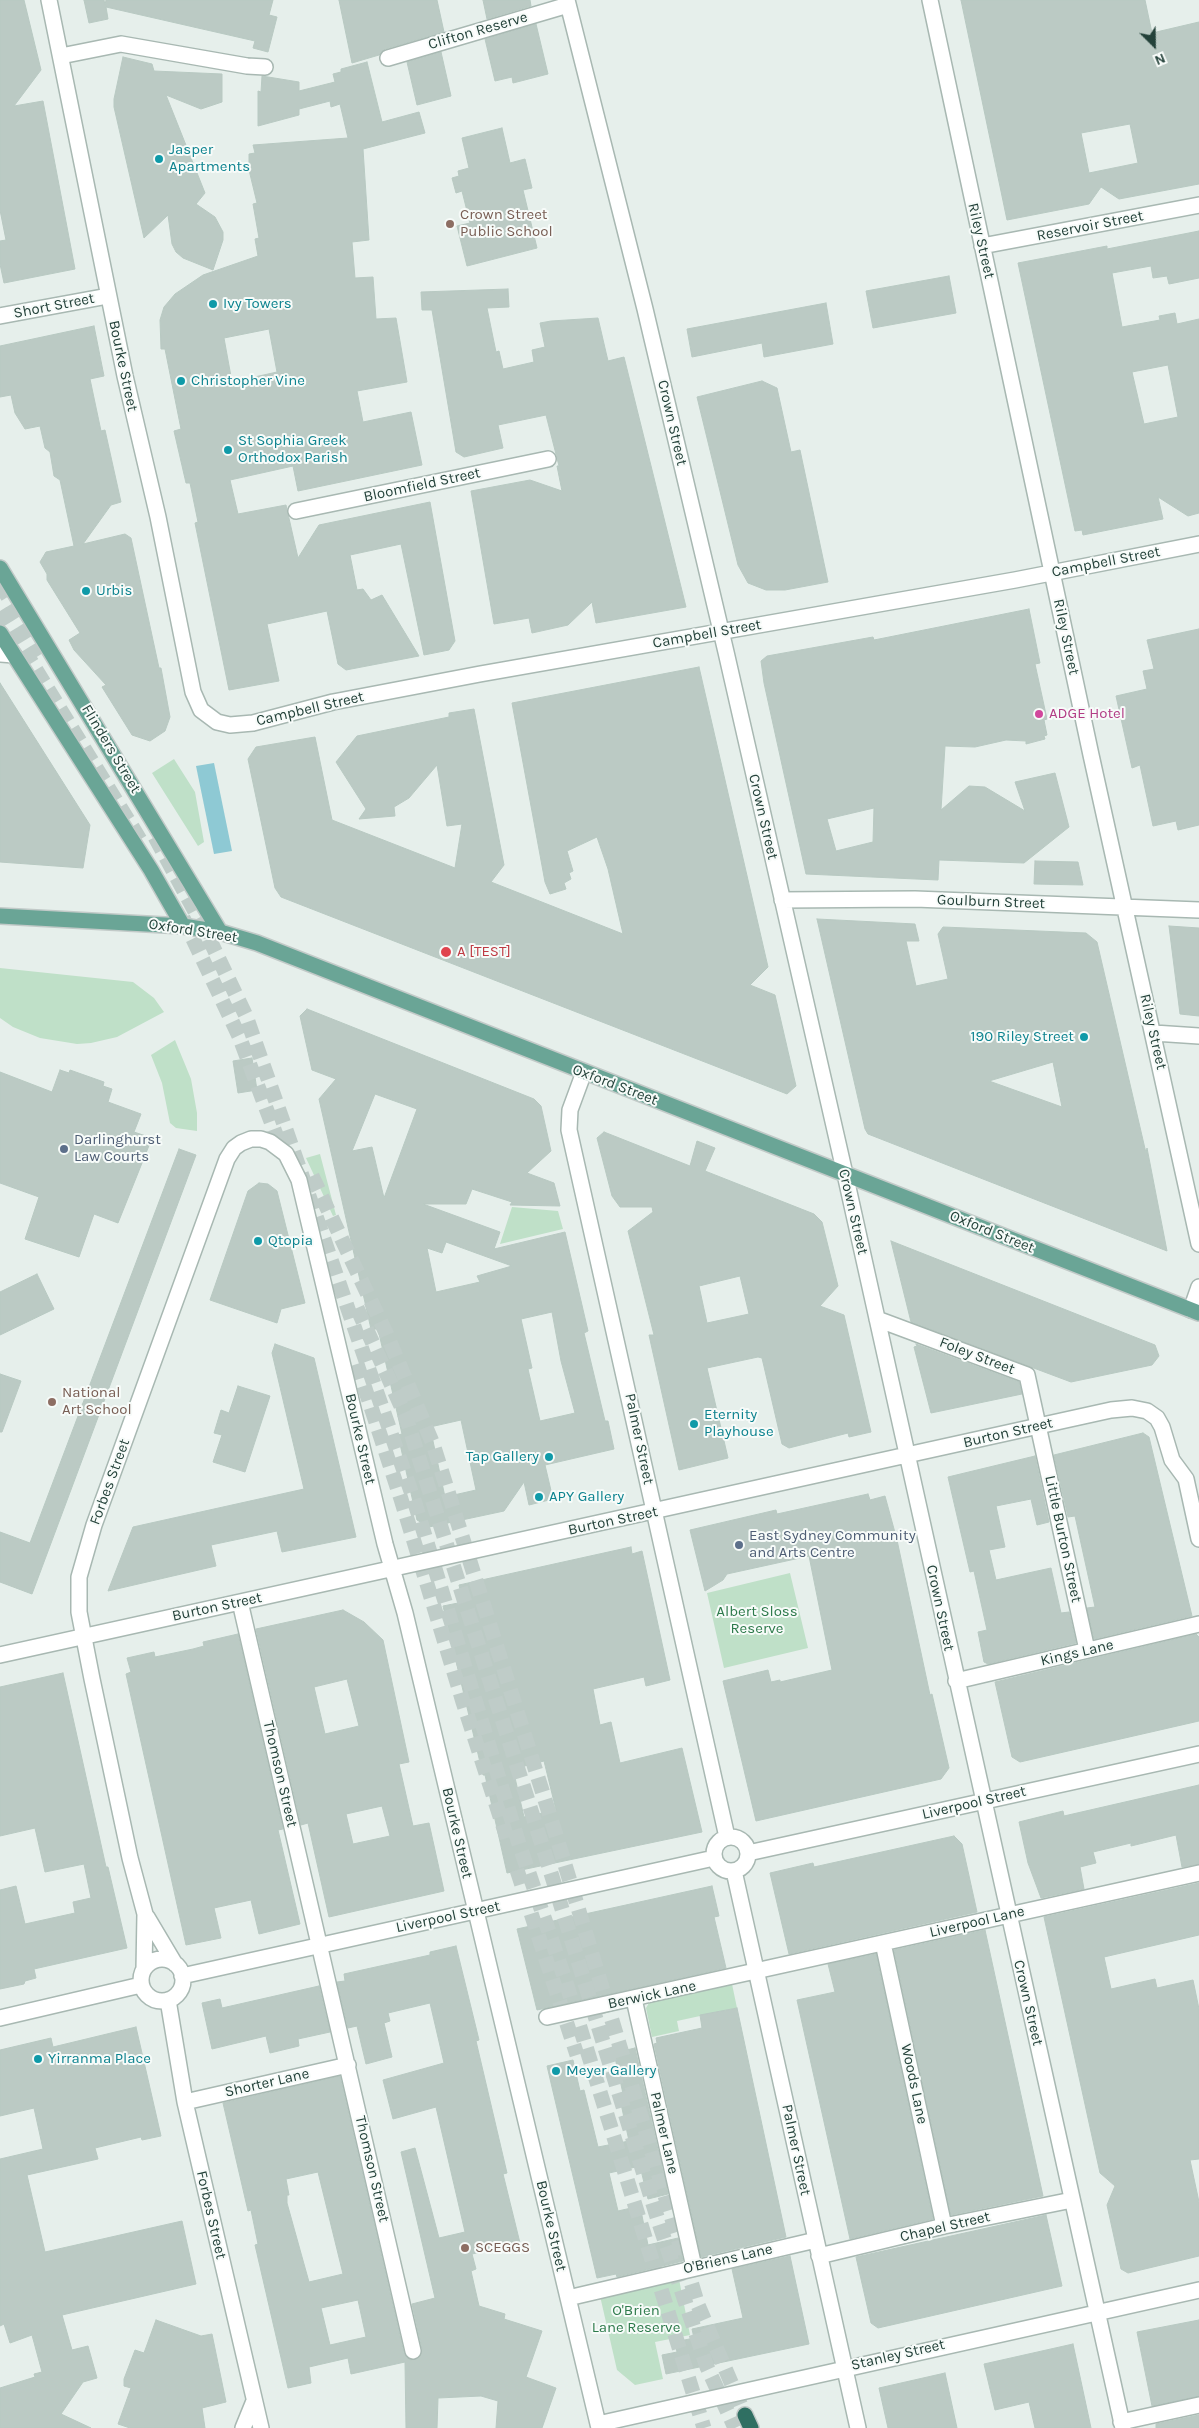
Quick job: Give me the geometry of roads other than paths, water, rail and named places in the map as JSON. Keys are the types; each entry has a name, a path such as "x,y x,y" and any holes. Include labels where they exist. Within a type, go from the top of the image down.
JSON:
{"main road":[{"name":"Flinders Street","path":"0,568 220,932"},
{"name":"Flinders Street","path":"0,632 7,654 151,870 182,926"},
{"name":"Oxford Street","path":"0,912 17,916"},
{"name":"Oxford Street","path":"0,917 17,916 182,926 220,932 266,946 1195,1312"}],"street":[{"name":"Bourke Street","path":"49,0 108,296 158,517 193,692 201,710 217,722"},
{"name":"Riley Street","path":"930,0 1052,572 1199,1244"},
{"name":"Clifton Reserve","path":"388,58 568,3"},
{"name":"Crown Street","path":"568,3 647,319 721,631 845,1174 1122,2425"},
{"path":"61,56 121,44 248,66 265,67"},
{"name":"Reservoir Street","path":"982,246 1199,205"},
{"name":"Short Street","path":"0,316 108,296"},
{"name":"Bloomfield Street","path":"296,511 548,459"},
{"name":"Campbell Street","path":"217,722 230,725 253,723 333,702 1199,544"},
{"name":"Goulburn Street","path":"782,900 915,899 1199,910"},
{"path":"1154,1033 1199,1036"},
{"name":"Palmer Street","path":"584,1072 573,1098 569,1120 727,1837"},
{"name":"Forbes Street","path":"179,1970 146,1914 130,1858 84,1637 78,1594 83,1559 226,1160 234,1148 251,1139 261,1139 270,1142 286,1154 299,1180 313,1238"},
{"name":"Bourke Street","path":"313,1238 407,1622 599,2426"},
{"path":"1195,1312 1199,1287"},
{"name":"Foley Street","path":"877,1319 1027,1374 1038,1427"},
{"name":"Burton Street","path":"0,1655 393,1570 1111,1410 1132,1408 1147,1411 1160,1422 1172,1460 1186,1479 1199,1538"},
{"name":"Little Burton Street","path":"1038,1427 1088,1650"},
{"name":"Thomson Street","path":"240,1602 321,1945 413,2351"},
{"name":"Kings Lane","path":"956,1681 1199,1624"},
{"name":"Liverpool Street","path":"748,1853 1199,1754"},
{"path":"727,1837 737,1838 742,1841 748,1853 744,1866 734,1871 724,1870 716,1863 714,1858 715,1847 727,1837"},
{"name":"Liverpool Street","path":"179,1970 321,1945 714,1858"},
{"name":"Palmer Street","path":"734,1871 858,2428"},
{"name":"Liverpool Lane","path":"756,1972 816,1957 1199,1873"},
{"name":"Forbes Street","path":"144,1969 146,1914"},
{"name":"Woods Lane","path":"883,1943 944,2226"},
{"path":"155,1960 169,1960 179,1970 180,1991 168,2000 159,2001 151,1998 145,1992 142,1985 144,1969 155,1960"},
{"name":"Berwick Lane","path":"547,2017 756,1972"},
{"path":"0,2018 142,1985"},
{"name":"Palmer Lane","path":"634,1999 694,2267"},
{"name":"Forbes Street","path":"168,2000 185,2102 261,2428"},
{"name":"Shorter Lane","path":"185,2102 348,2065"},
{"name":"Chapel Street","path":"819,2256 944,2226 1072,2200"},
{"name":"O'Briens Lane","path":"568,2298 641,2279 816,2240"},
{"name":"Stanley Street","path":"599,2426 844,2368 1097,2314 1199,2290"},
{"path":"243,2428 254,2401"},
{"path":"1122,2425 1199,2405"}],"water":[{"path":"214,763 232,851 214,854 196,766"}],"tunnel":[{"path":"0,584 43,653"},
{"path":"0,611 142,843"},
{"path":"155,837 206,932 246,1016 414,1500 519,1844 565,1979 704,2428"},
{"path":"183,918 239,1036 284,1156"},
{"path":"312,1176 387,1335 433,1444 556,1835 698,2305 745,2415"},
{"path":"357,1308 406,1417 550,1870 658,2220 707,2367 735,2428"},
{"path":"357,1364 507,1838"},
{"path":"517,1870 577,2055"}],"place":[{"name":"Jasper Apartments","path":"159,159"},
{"name":"Crown Street Public School","path":"450,224"},
{"name":"Ivy Towers","path":"213,304"},
{"name":"Christopher Vine","path":"181,381"},
{"name":"St Sophia Greek Orthodox Parish","path":"228,450"},
{"name":"Urbis","path":"86,591"},
{"name":"ADGE Hotel","path":"1039,714"},
{"name":"A [TEST]","path":"446,952"},
{"name":"190 Riley Street","path":"1084,1037"},
{"name":"Darlinghurst Law Courts","path":"64,1149"},
{"name":"Qtopia","path":"258,1241"},
{"name":"National Art School","path":"52,1402"},
{"name":"Eternity Playhouse","path":"694,1424"},
{"name":"Tap Gallery","path":"549,1457"},
{"name":"APY Gallery","path":"539,1497"},
{"name":"East Sydney Community and Arts Centre","path":"739,1545"},
{"name":"Yirranma Place","path":"38,2059"},
{"name":"Meyer Gallery","path":"556,2071"},
{"name":"SCEGGS","path":"465,2248"}],"park label":[{"name":"Albert Sloss Reserve","path":"757,1620"},
{"name":"O'Brien Lane Reserve","path":"636,2320"}]}
